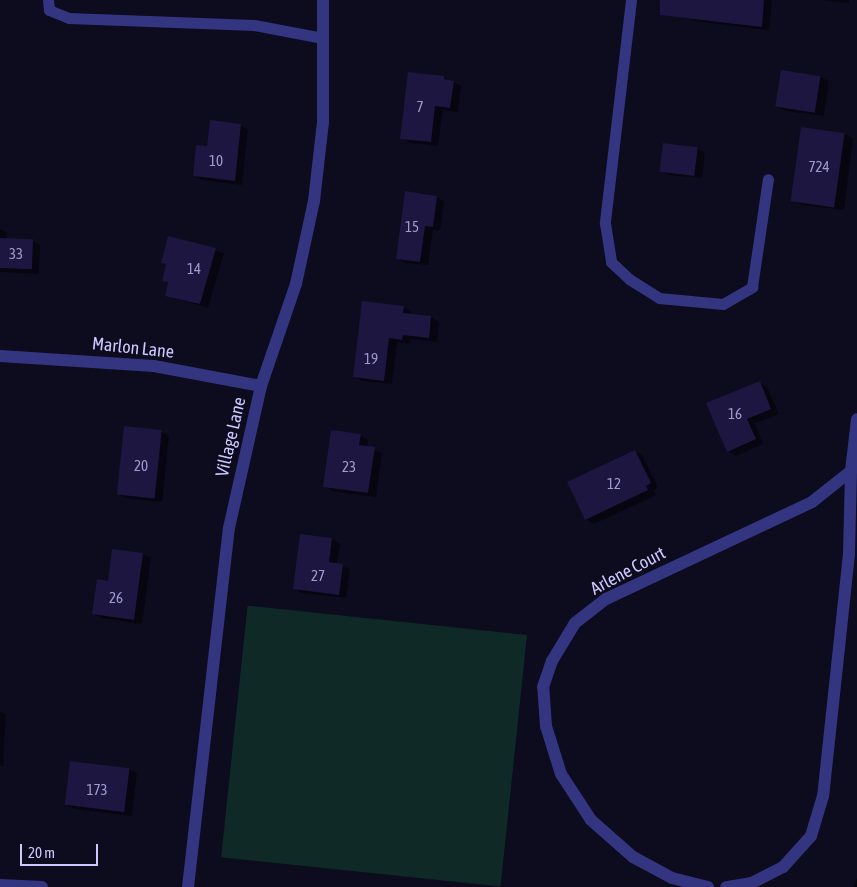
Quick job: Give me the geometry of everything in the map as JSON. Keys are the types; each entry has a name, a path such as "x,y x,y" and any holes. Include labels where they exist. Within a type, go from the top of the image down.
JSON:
{"street":[{"name":"Village Lane","path":"188,887 229,528 261,386 296,284 314,201 322,122 323,0"},
{"name":"Marlon Lane","path":"0,356 154,366 261,386"},
{"path":"726,887 752,883 783,867 811,836 822,796 843,612 849,554 851,471 857,419"},
{"name":"Arlene Court","path":"708,887 672,878 633,858 591,820 561,774 546,726 543,687 552,661 575,623 606,599 812,502 851,471"},
{"path":"0,885 42,887"}],"lane":[{"path":"48,0 49,10 69,18 254,25 323,38"},
{"path":"631,0 605,222 611,262 629,280 659,298 723,304 752,287 768,179"}],"green space":[{"path":"248,606 527,635 501,887 221,857"}],"building":[{"path":"660,0 764,0 762,27 660,15"},
{"path":"781,70 821,76 815,113 775,107"},
{"path":"408,72 444,76 444,79 454,81 450,108 435,106 431,142 400,139"},
{"path":"210,120 241,124 235,181 193,176 196,145 207,146"},
{"path":"801,127 845,133 834,207 791,201"},
{"path":"663,143 698,147 694,176 659,172"},
{"path":"405,191 437,196 433,227 425,226 420,262 396,259"},
{"path":"168,236 216,248 200,304 165,296 168,282 162,281 166,264 161,263"},
{"path":"0,238 33,239 32,269 0,268"},
{"path":"362,301 404,306 403,313 431,316 429,338 403,335 402,340 389,338 384,381 353,377"},
{"path":"760,381 771,409 747,419 756,439 727,452 706,403"},
{"path":"124,426 162,430 155,499 117,495"},
{"path":"331,430 361,434 359,445 375,447 368,493 323,487"},
{"path":"635,450 651,483 646,486 648,490 585,520 567,482"},
{"path":"300,534 332,538 329,562 343,564 339,595 293,589"},
{"path":"112,549 143,553 134,620 92,614 97,579 108,581"},
{"path":"70,761 130,768 124,812 65,805"}]}
